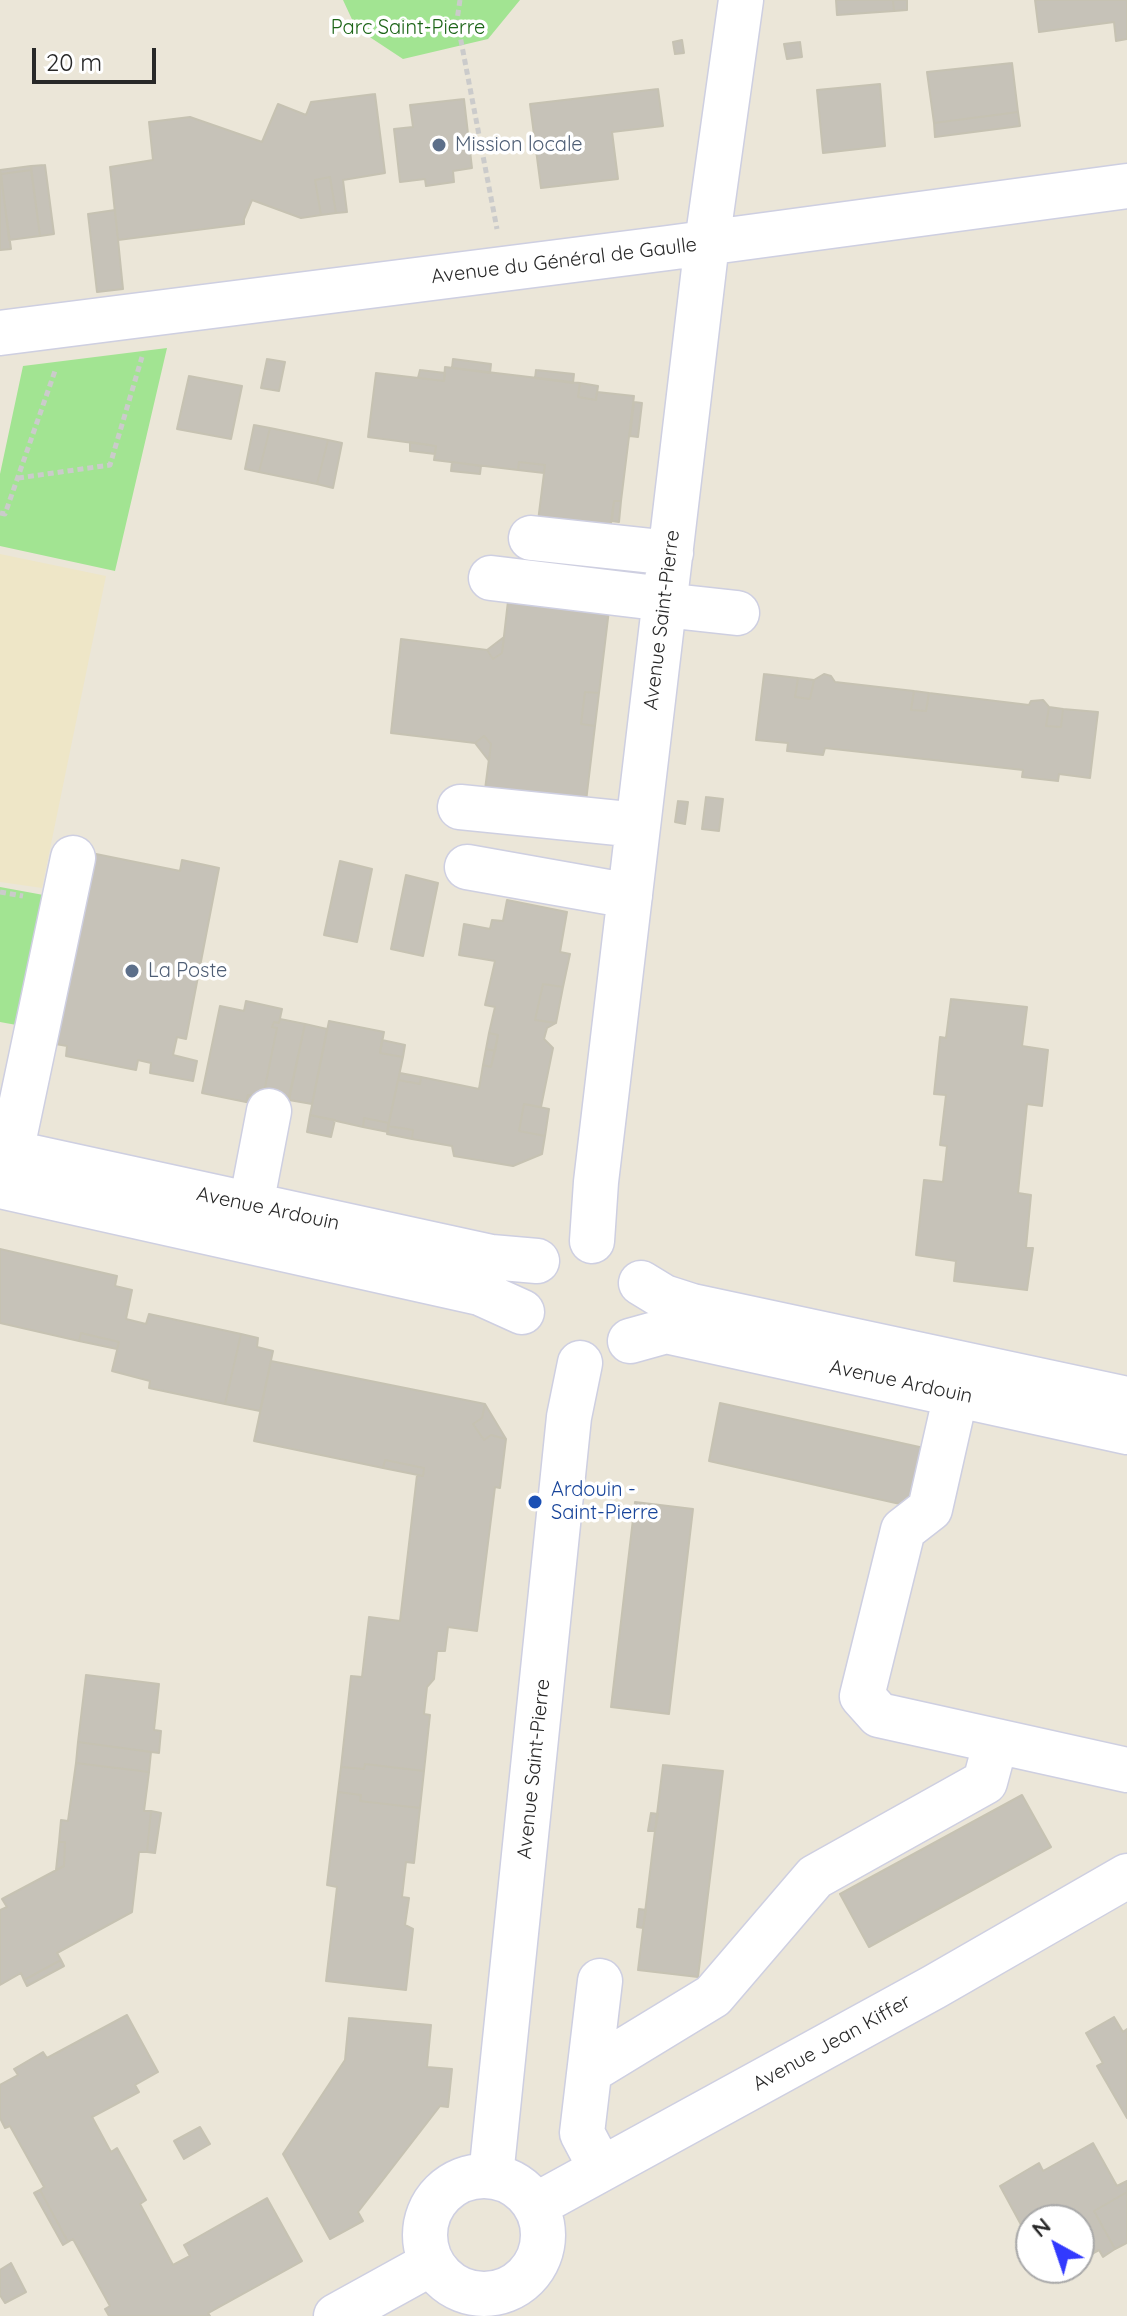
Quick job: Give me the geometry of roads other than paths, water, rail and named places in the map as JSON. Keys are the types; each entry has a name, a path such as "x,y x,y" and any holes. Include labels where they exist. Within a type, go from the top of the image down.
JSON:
{"street":[{"name":"Avenue Saint-Pierre","path":"592,1241 596,1182 707,243 741,0"},
{"name":"Avenue du Général de Gaulle","path":"0,333 1127,186"},
{"path":"531,538 671,553"},
{"path":"491,578 737,613"},
{"path":"460,807 638,825"},
{"path":"4,1163 73,858"},
{"path":"467,867 630,896"},
{"path":"251,1205 269,1111"},
{"name":"Avenue Ardouin","path":"4,1163 251,1205 491,1257 537,1261"},
{"name":"Avenue Ardouin","path":"4,1163 480,1293 522,1312"},
{"path":"572,1241 592,1241 609,1246 623,1255 634,1268 641,1283 644,1304 640,1323 630,1341 616,1353 599,1361 580,1363 560,1358 542,1347 529,1331 522,1312 522,1294 527,1276 537,1261 553,1248 572,1241"},
{"name":"Avenue Ardouin","path":"641,1283 664,1297 692,1306 1127,1399"},
{"name":"Avenue Ardouin","path":"630,1341 666,1331 1127,1432"},
{"name":"Avenue Saint-Pierre","path":"491,2176 569,1417 580,1363"},
{"path":"956,1394 930,1509 903,1530 862,1696 879,1715 1127,1770"},
{"path":"590,2071 713,1996 815,1877 985,1782 996,1741"},
{"name":"Avenue Jean Kiffer","path":"536,2205 934,1987 1127,1876"},
{"path":"600,1981 582,2133 601,2169"},
{"path":"491,2176 513,2183 536,2205 542,2220 543,2247 531,2272 510,2289 474,2306 432,2263 426,2247 425,2226 435,2204 454,2184 470,2177 491,2176"},
{"path":"336,2316 432,2263"}],"place":[{"name":"Mission locale","path":"439,145"},
{"name":"La Poste","path":"132,971"},
{"name":"Ardouin - Saint-Pierre","path":"535,1502"}],"park label":[{"name":"Parc Saint-Pierre","path":"408,28"}]}
